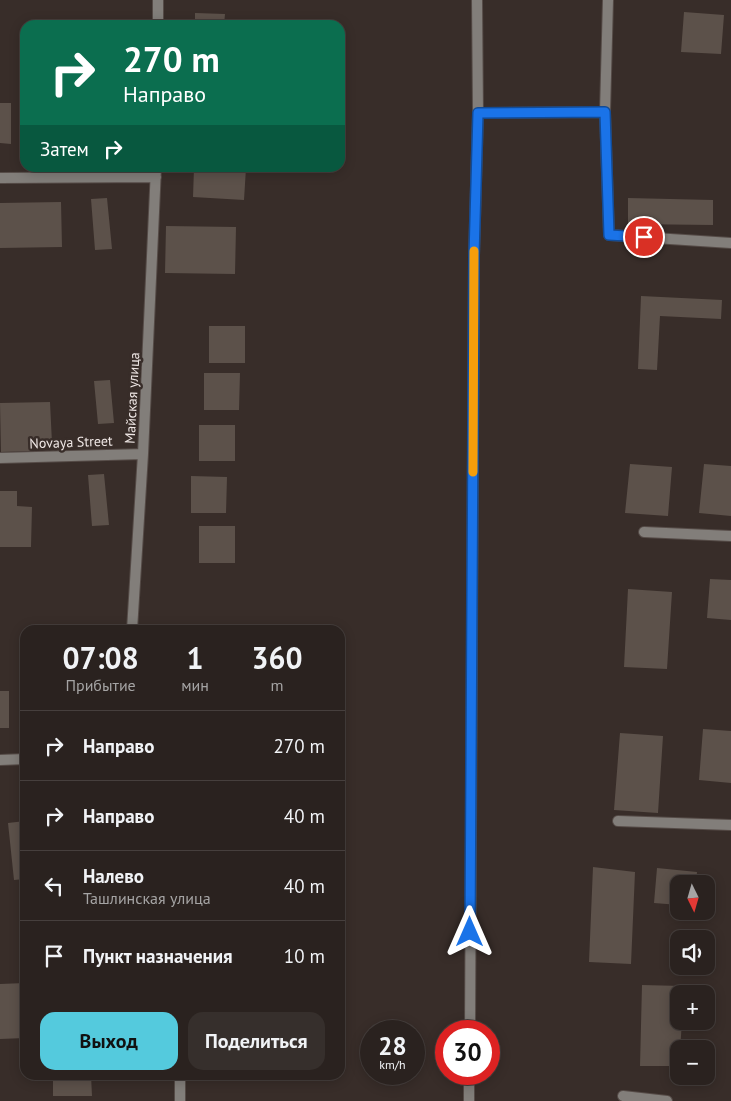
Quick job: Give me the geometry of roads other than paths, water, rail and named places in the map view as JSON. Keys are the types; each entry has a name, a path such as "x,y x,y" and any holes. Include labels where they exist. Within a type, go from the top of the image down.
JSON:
{"street":[{"path":"158,0 158,20"},
{"path":"470,1020 474,256 478,113 477,0"},
{"path":"608,0 605,112 609,235 731,243"},
{"path":"478,113 605,112"},
{"path":"0,178 156,172"},
{"name":"Майская улица","path":"132,625 143,454 156,172"},
{"name":"Novaya Street","path":"0,458 143,454"},
{"path":"644,532 731,536"},
{"path":"0,760 20,759"},
{"path":"618,821 731,825"},
{"path":"180,1080 180,1101"},
{"path":"469,1085 469,1101"},
{"path":"623,1096 667,1101"}]}
